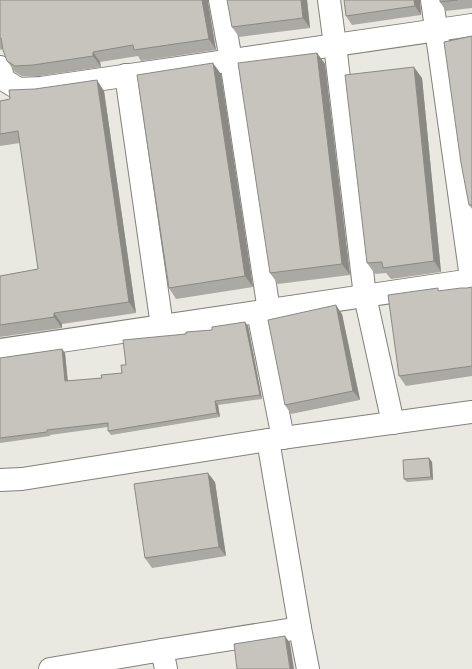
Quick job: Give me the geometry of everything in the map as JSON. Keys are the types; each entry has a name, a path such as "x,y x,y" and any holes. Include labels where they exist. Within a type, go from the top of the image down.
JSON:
{"street":[{"path":"220,0 231,60 263,311 275,439 300,628 308,669"},
{"path":"329,0 365,296 393,423"},
{"path":"0,350 365,296 472,282 432,0"},
{"path":"0,67 4,80 19,89 41,88 472,25"},
{"path":"126,75 162,326"},
{"path":"0,480 22,478 275,439 472,412"},
{"path":"50,669 164,659 300,628"}],"building":[{"path":"0,0 202,0 209,39 134,50 133,45 93,52 93,56 33,65 15,66 7,61 0,38"},
{"path":"227,0 301,0 303,18 232,27"},
{"path":"344,0 414,0 415,6 346,16"},
{"path":"440,0 457,0 440,2"},
{"path":"472,36 472,205 469,205 461,163 444,42"},
{"path":"317,53 342,264 270,273 238,63"},
{"path":"213,63 245,276 169,288 137,75"},
{"path":"414,67 434,261 383,268 382,262 367,263 345,75"},
{"path":"97,80 129,302 54,313 54,317 0,325 0,276 38,269 18,131 0,134 0,101 10,99 9,90 35,89"},
{"path":"472,287 472,366 399,376 388,295 438,288 438,291"},
{"path":"336,305 353,391 285,405 268,320"},
{"path":"245,322 260,395 215,401 217,413 108,431 108,423 47,430 47,432 0,438 0,358 62,349 65,381 102,378 101,375 122,373 121,365 126,365 123,340 186,334 186,332 212,330 212,327"},
{"path":"429,458 431,477 404,479 403,460"},
{"path":"208,473 219,547 145,558 134,484"},
{"path":"285,636 290,669 237,669 234,644"}]}
